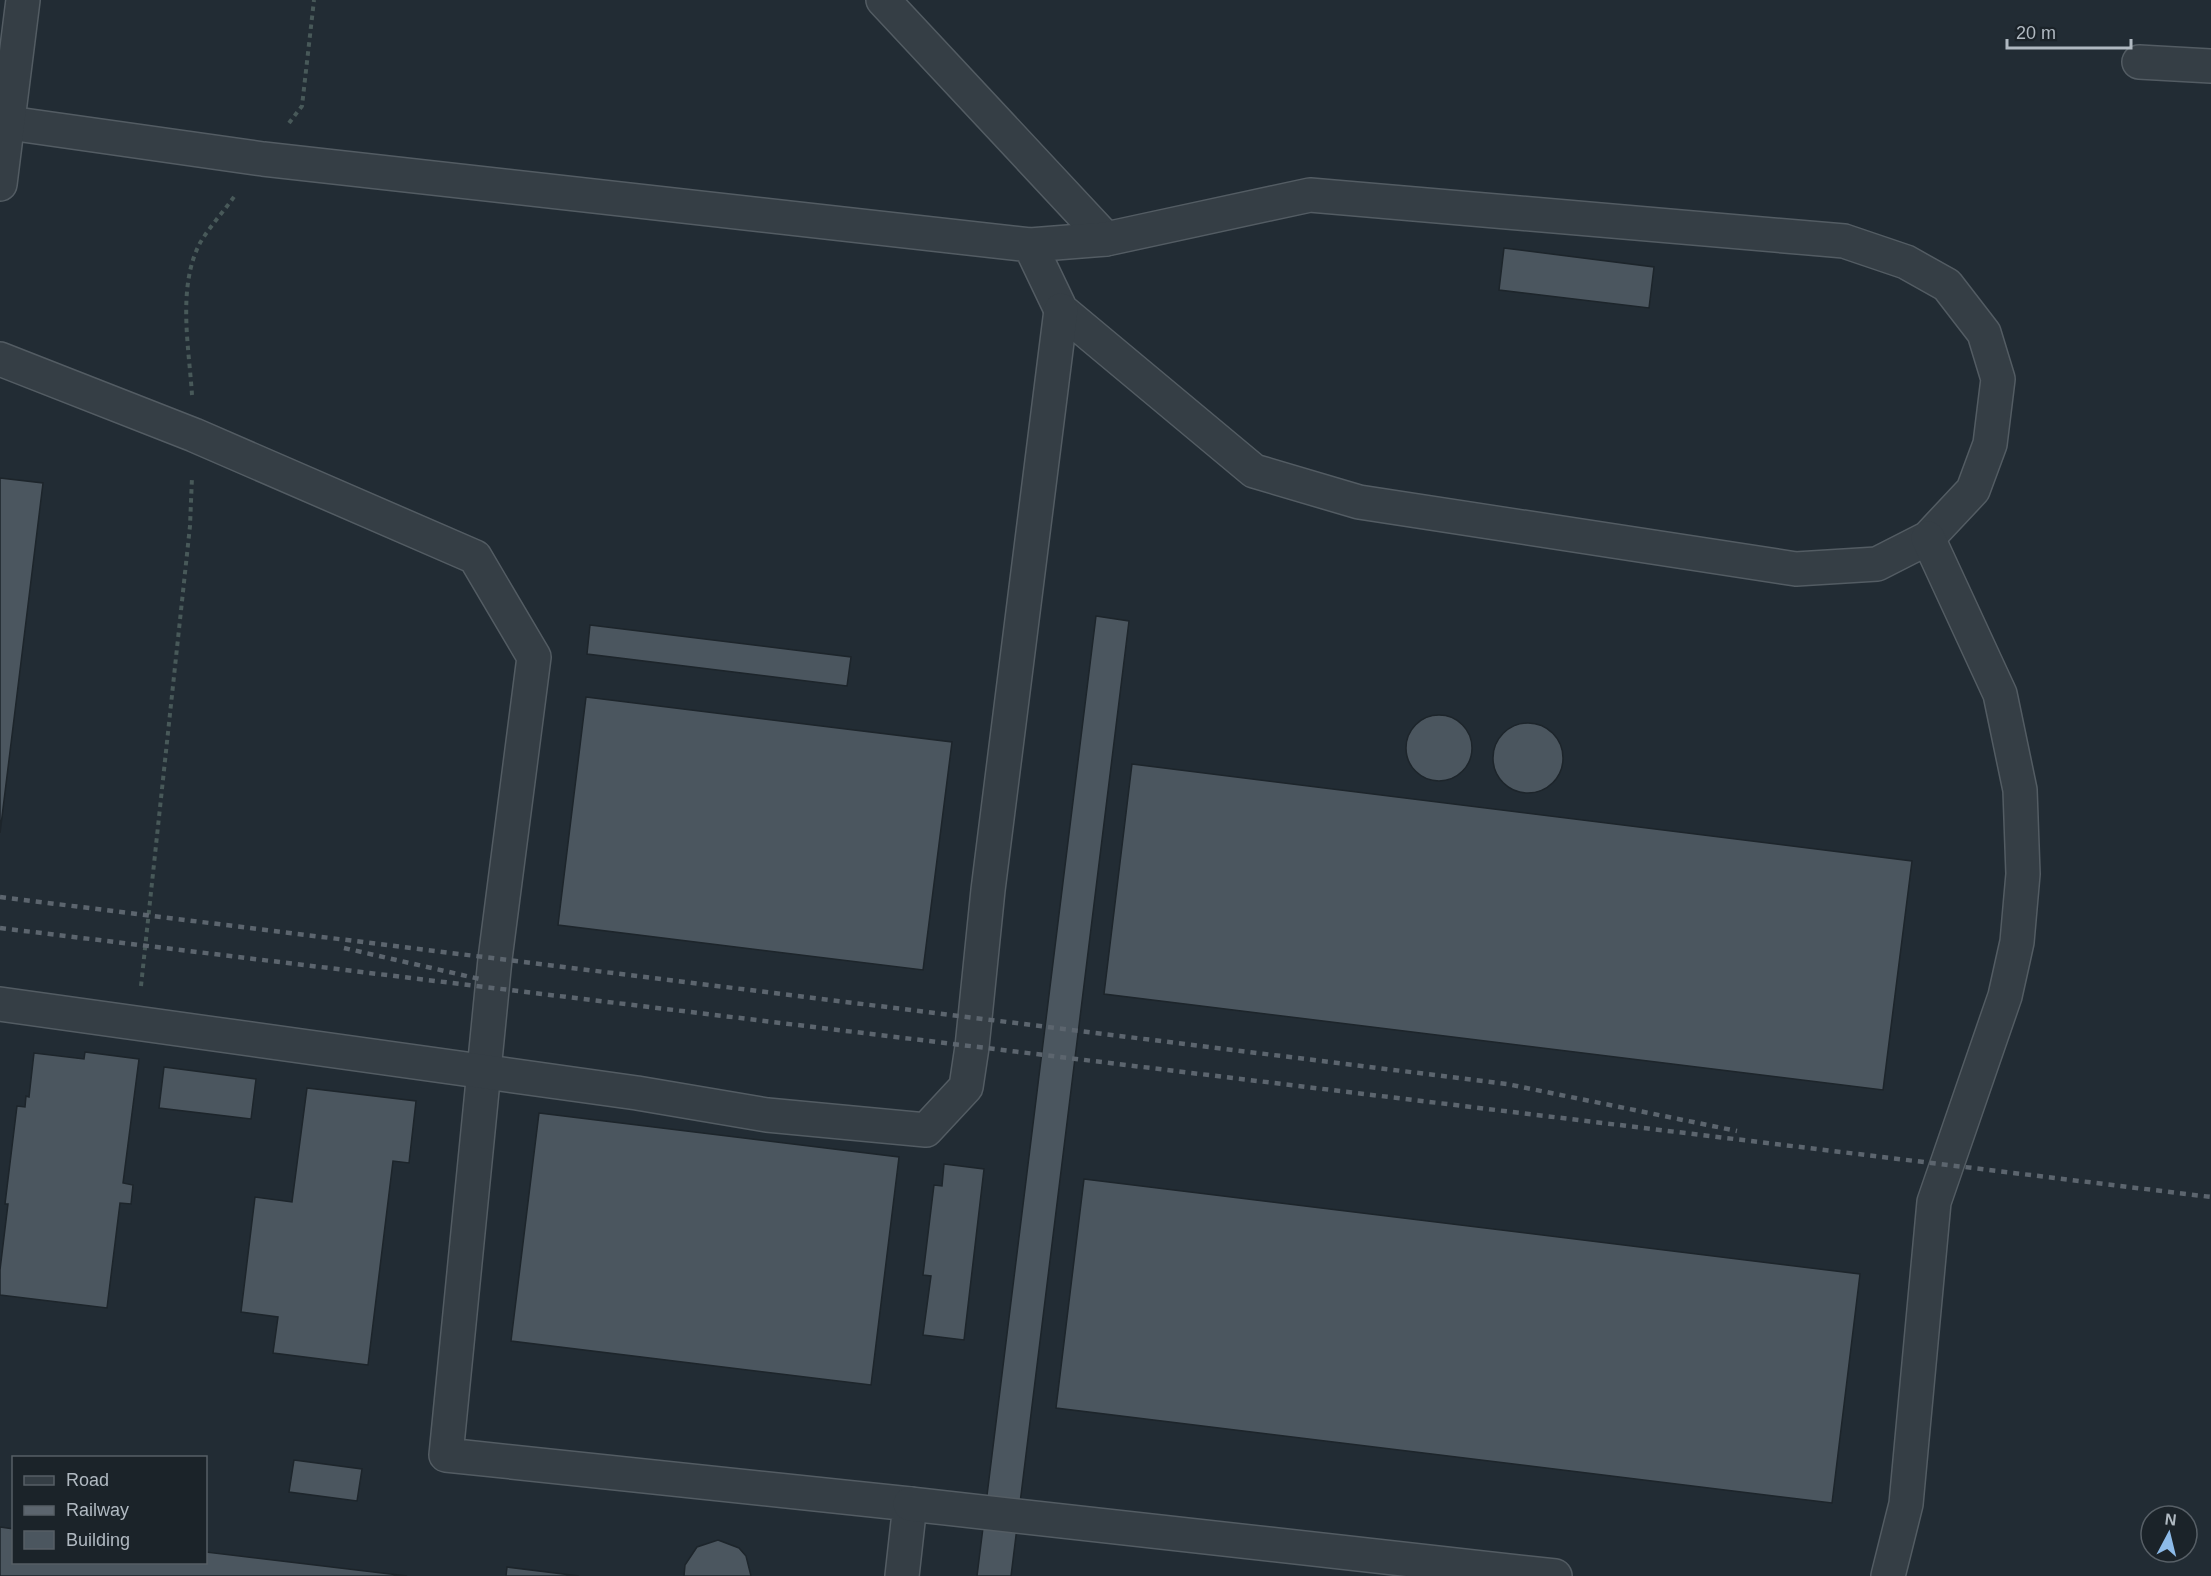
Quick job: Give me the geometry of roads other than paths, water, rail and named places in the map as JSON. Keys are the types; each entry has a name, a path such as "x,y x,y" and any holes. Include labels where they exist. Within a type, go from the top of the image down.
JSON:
{"street":[{"path":"0,184 23,0"},
{"path":"884,0 1106,238"},
{"path":"2139,62 2211,66"},
{"path":"9,123 262,159 1030,244 1106,238 1310,195 1844,241 1906,262 1947,285 1984,333 1998,379 1990,444 1972,490 1928,538 1877,564 1796,569 1359,502 1254,471 1061,310 1030,244"},
{"path":"0,1004 137,1021 767,1115 926,1130 966,1087 976,1018 988,890 1061,310"},
{"path":"0,359 194,435 475,557 534,657 495,959 446,1455 1555,1576"},
{"path":"1888,1576 1906,1504 1934,1202 2006,996 2017,942 2023,874 2020,790 2000,694 1928,538"},
{"path":"902,1576 910,1504"}],"railway":[{"path":"0,897 1507,1084 1737,1131"},
{"path":"0,928 2211,1197"},
{"path":"344,948 484,980"}]}
